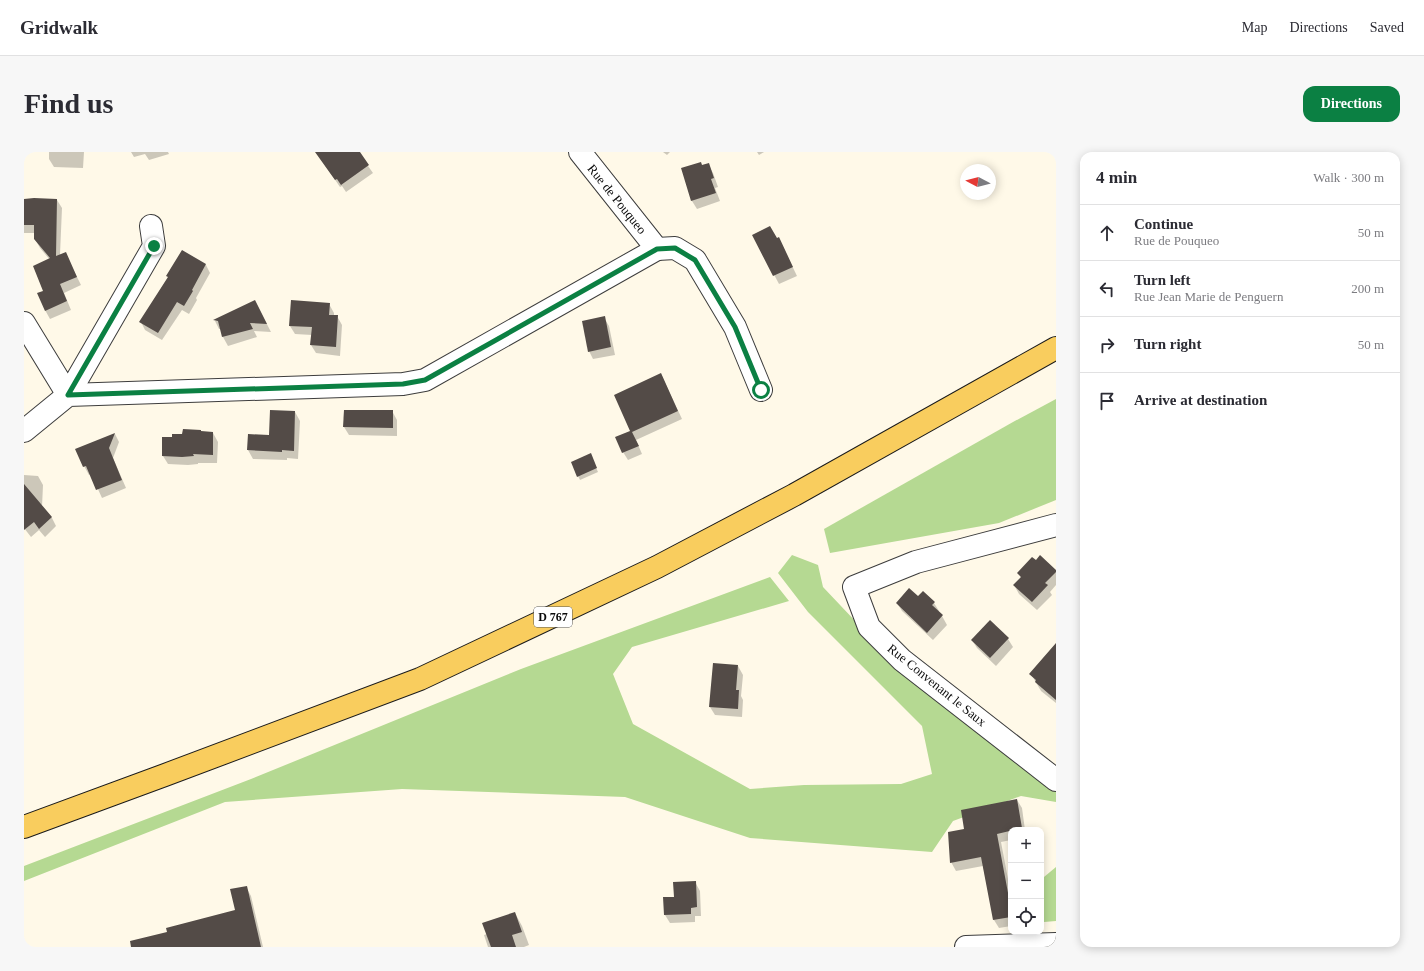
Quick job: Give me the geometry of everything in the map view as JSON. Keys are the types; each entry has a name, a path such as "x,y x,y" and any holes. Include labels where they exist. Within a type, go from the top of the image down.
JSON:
{"main road":[{"name":"D 767","path":"24,827 165,776 420,679 657,567 794,495 1056,348"}],"street":[{"name":"Rue de Pouqueo","path":"580,152 657,249"},
{"path":"24,431 68,395 154,246 151,226"},
{"path":"68,395 403,384 425,380 657,249 675,248 695,260 735,327 761,390"},
{"path":"24,323 68,395"},
{"name":"Rue Convenant le Saux","path":"1056,525 916,562 854,587 869,627 902,660 1056,780"},
{"path":"966,947 1056,944"}],"green space":[{"path":"1056,399 1056,500 999,523 830,553 824,529"},
{"path":"792,555 818,565 823,587 893,661 1056,790 1056,802 1021,796 953,821 932,852 750,838 625,797 402,789 225,802 24,881 24,866 251,779 521,669 770,577 789,601 632,647 613,674 633,724 750,789 804,785 901,784 932,774 922,726 808,612 778,573"},
{"path":"1056,867 1056,921 1044,922 1044,877"}],"building":[{"path":"315,152 360,152 369,165 341,185 337,179 335,180"},
{"path":"701,162 702,165 709,163 714,178 711,179 716,193 691,201 681,168"},
{"path":"24,199 57,199 56,256 66,252 77,277 60,284 67,301 45,311 37,293 43,291 33,266 50,258 34,239 34,225 24,225"},
{"path":"770,226 777,238 779,237 793,267 773,276 752,235"},
{"path":"182,250 206,264 184,306 177,302 158,333 139,322 168,277 166,276"},
{"path":"255,300 267,324 250,323 253,329 222,337 218,321 213,320"},
{"path":"291,300 330,303 329,315 338,315 336,347 310,345 312,327 289,326"},
{"path":"605,316 611,347 588,352 582,321"},
{"path":"661,373 678,411 632,432 639,446 622,453 615,437 630,431 614,395"},
{"path":"270,410 295,411 294,451 282,450 282,452 247,450 248,434 269,435"},
{"path":"344,410 393,410 393,428 343,427"},
{"path":"183,429 213,432 213,455 193,454 194,456 182,457 162,456 162,437 172,437 172,434 182,434"},
{"path":"115,433 109,448 122,480 96,490 86,466 83,467 75,449"},
{"path":"591,453 597,468 577,477 571,462"},
{"path":"24,484 52,517 39,529 34,522 24,530"},
{"path":"1040,555 1056,570 1056,572 1045,583 1048,585 1032,602 1013,585 1021,577 1017,573 1032,557 1036,560"},
{"path":"909,588 918,596 923,591 935,602 932,605 943,615 927,633 896,603"},
{"path":"990,620 1009,638 990,658 971,640"},
{"path":"1056,643 1056,700 1035,682 1036,680 1029,674"},
{"path":"713,663 738,665 736,690 739,690 738,709 709,707"},
{"path":"1017,799 1022,827 1008,827 1008,831 997,834 1008,893 1008,918 993,920 981,857 950,863 948,832 964,829 961,810"},
{"path":"696,881 697,907 691,908 691,914 664,915 663,897 674,897 673,882"},
{"path":"247,886 261,947 131,947 130,941 167,932 166,928 235,910 230,889"},
{"path":"515,912 522,932 512,935 516,947 491,947 482,923"}],"route":[{"path":"154,246 68,395 403,384 425,380 657,249 675,248 695,260 735,327 761,390"}]}
